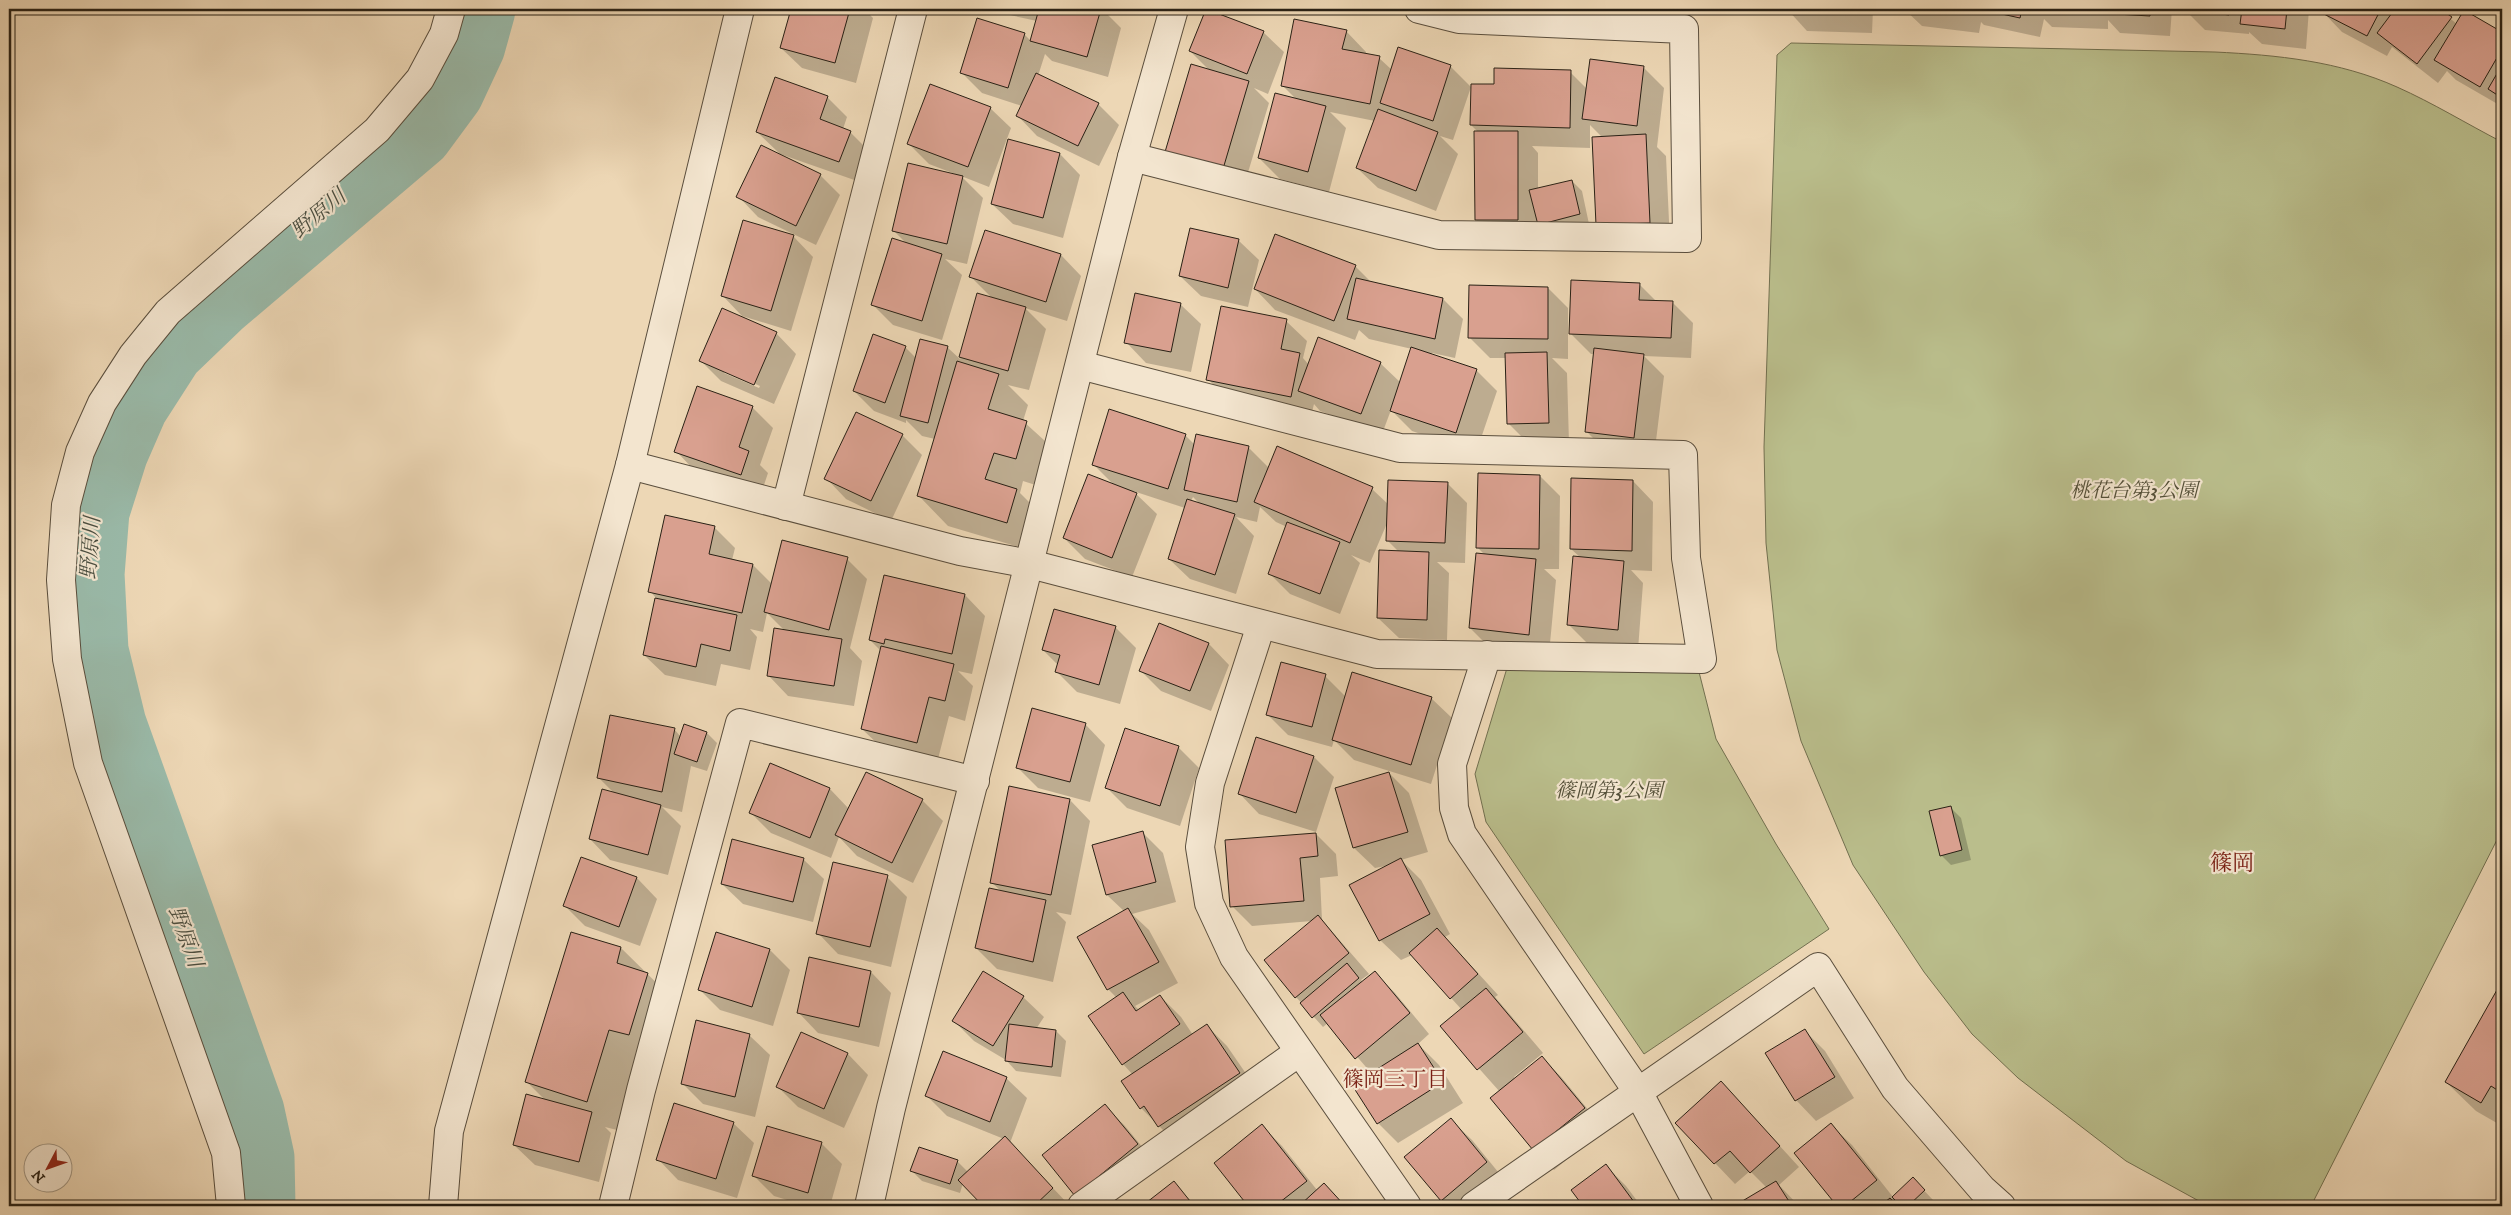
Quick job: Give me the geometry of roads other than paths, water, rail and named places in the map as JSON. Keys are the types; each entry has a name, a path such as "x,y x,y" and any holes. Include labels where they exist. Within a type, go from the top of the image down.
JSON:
{"street":[{"path":"232,1206 226,1153 88,763 67,659 61,580 66,505 80,452 102,403 133,354 168,312 377,130 420,79 444,34 451,9"},
{"path":"443,1206 449,1131 630,465 740,9"},
{"path":"786,506 913,9"},
{"path":"869,1206 893,1099 1132,157 1174,9"},
{"path":"1132,157 1439,234 1688,238 1684,29 1459,19 1419,9"},
{"path":"630,465 960,551 1030,564 1377,654 1702,659 1686,558 1683,455 1400,448 1080,365"},
{"path":"1260,625 1210,784 1200,847 1209,903 1234,957 1407,1206"},
{"path":"1488,655 1452,764 1454,808 1462,834 1638,1092 1699,1206"},
{"path":"613,1206 641,1090 740,723 975,780"},
{"path":"1474,1206 1818,967 1896,1088 1982,1189 2001,1206"},
{"path":"1082,1206 1299,1052"}],"waterway":[{"name":"野原川","path":"258,1206 257,1158 247,1112 109,725 91,651 87,574 92,511 111,451 131,405 167,349 217,301 416,132 447,90 468,45 478,9"}],"district":[{"name":"篠岡","path":"2232,863"},
{"name":"篠岡三丁目","path":"1395,1080"}],"park label":[{"name":"桃花台第3公園","path":"2134,491"},
{"name":"篠岡第3公園","path":"1609,791"}]}
